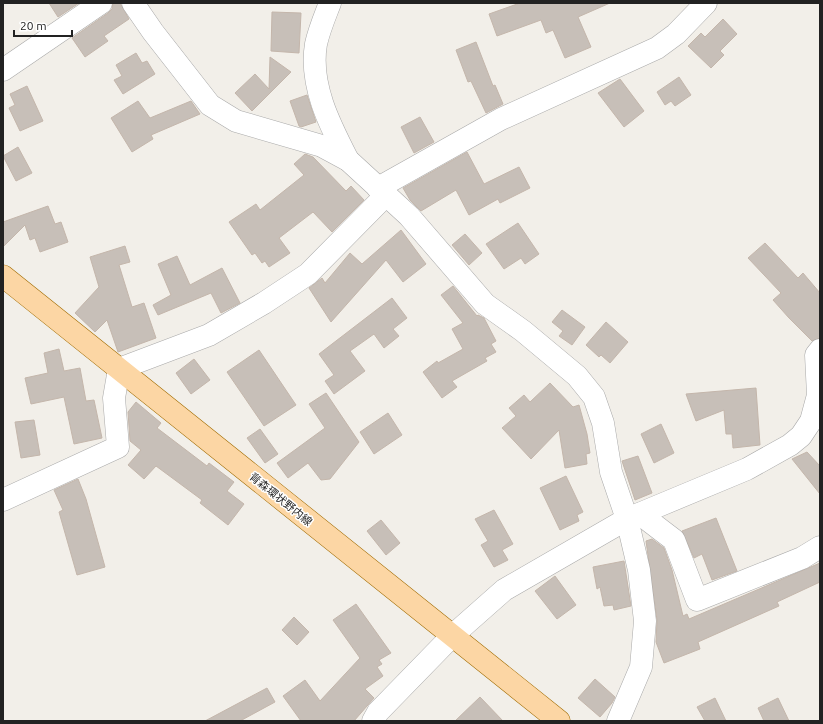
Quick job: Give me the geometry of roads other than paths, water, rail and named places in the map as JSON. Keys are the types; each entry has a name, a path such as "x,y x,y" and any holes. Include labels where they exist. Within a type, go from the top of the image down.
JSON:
{"main road":[{"name":"青森環状野内線","path":"3,276 559,721"}],"street":[{"path":"3,70 101,3"},
{"path":"133,3 153,32 210,105 236,121 322,146 348,160 409,216 485,304 523,331 577,376 594,397 603,422 611,472 634,516 645,621 641,667 618,721"},
{"path":"330,3 316,44 316,70 320,96 330,123 348,160"},
{"path":"3,500 118,447 114,398 119,369 209,335 264,303 308,274 382,191 501,119 657,48 676,34 706,3"},
{"path":"374,721 378,712 452,636 504,590 634,516 747,469 790,445 801,436 811,421 818,395 816,355 820,350"},
{"path":"634,516 674,540 697,600 802,558 820,547"}]}
